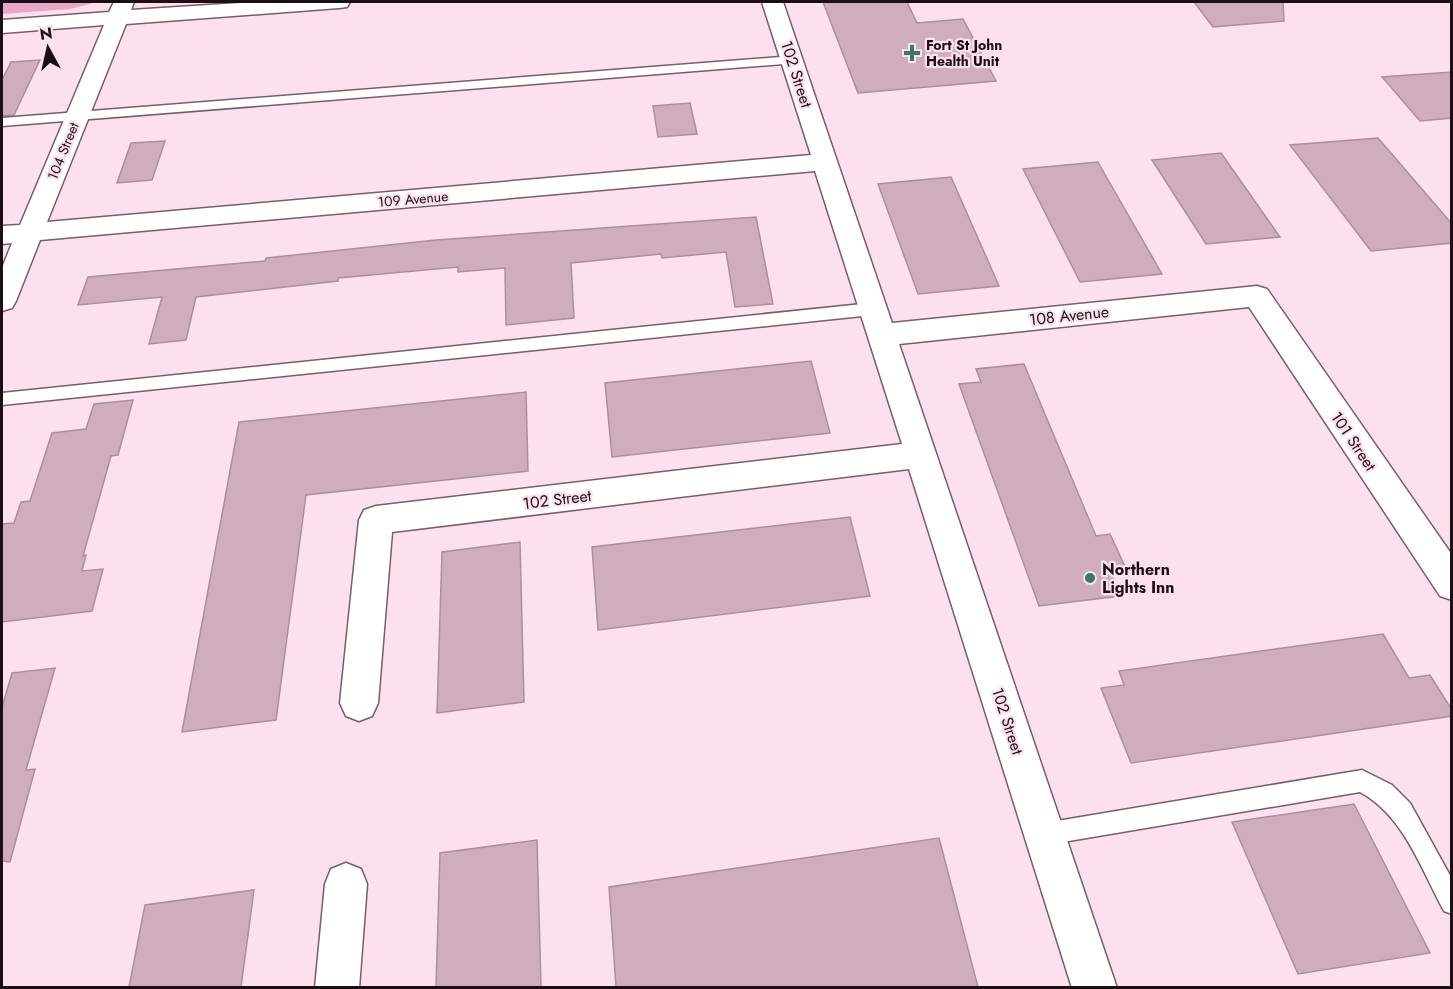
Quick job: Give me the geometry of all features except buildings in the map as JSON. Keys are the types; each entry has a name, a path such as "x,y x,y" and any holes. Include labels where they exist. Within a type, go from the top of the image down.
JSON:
{"street":[{"path":"2,26 121,10 339,2"},
{"name":"102 Street","path":"773,2 1095,987"},
{"name":"104 Street","path":"2,301 121,10"},
{"name":"109 Avenue","path":"2,235 825,162"},
{"name":"108 Avenue","path":"877,322 1257,296"},
{"name":"101 Street","path":"1257,296 1452,585"},
{"name":"102 Street","path":"359,703 376,520 920,455"},
{"path":"337,987 346,884"}],"lane":[{"path":"2,122 793,60"},
{"path":"2,399 877,322"},
{"path":"1045,834 1362,781 1384,793 1402,811 1452,903"}],"shaded area":[{"path":"2,2 97,2 70,9 2,14"}],"place":[{"name":"Fort St John Health Unit","path":"912,53"},
{"name":"Northern Lights Inn","path":"1090,578"}]}
